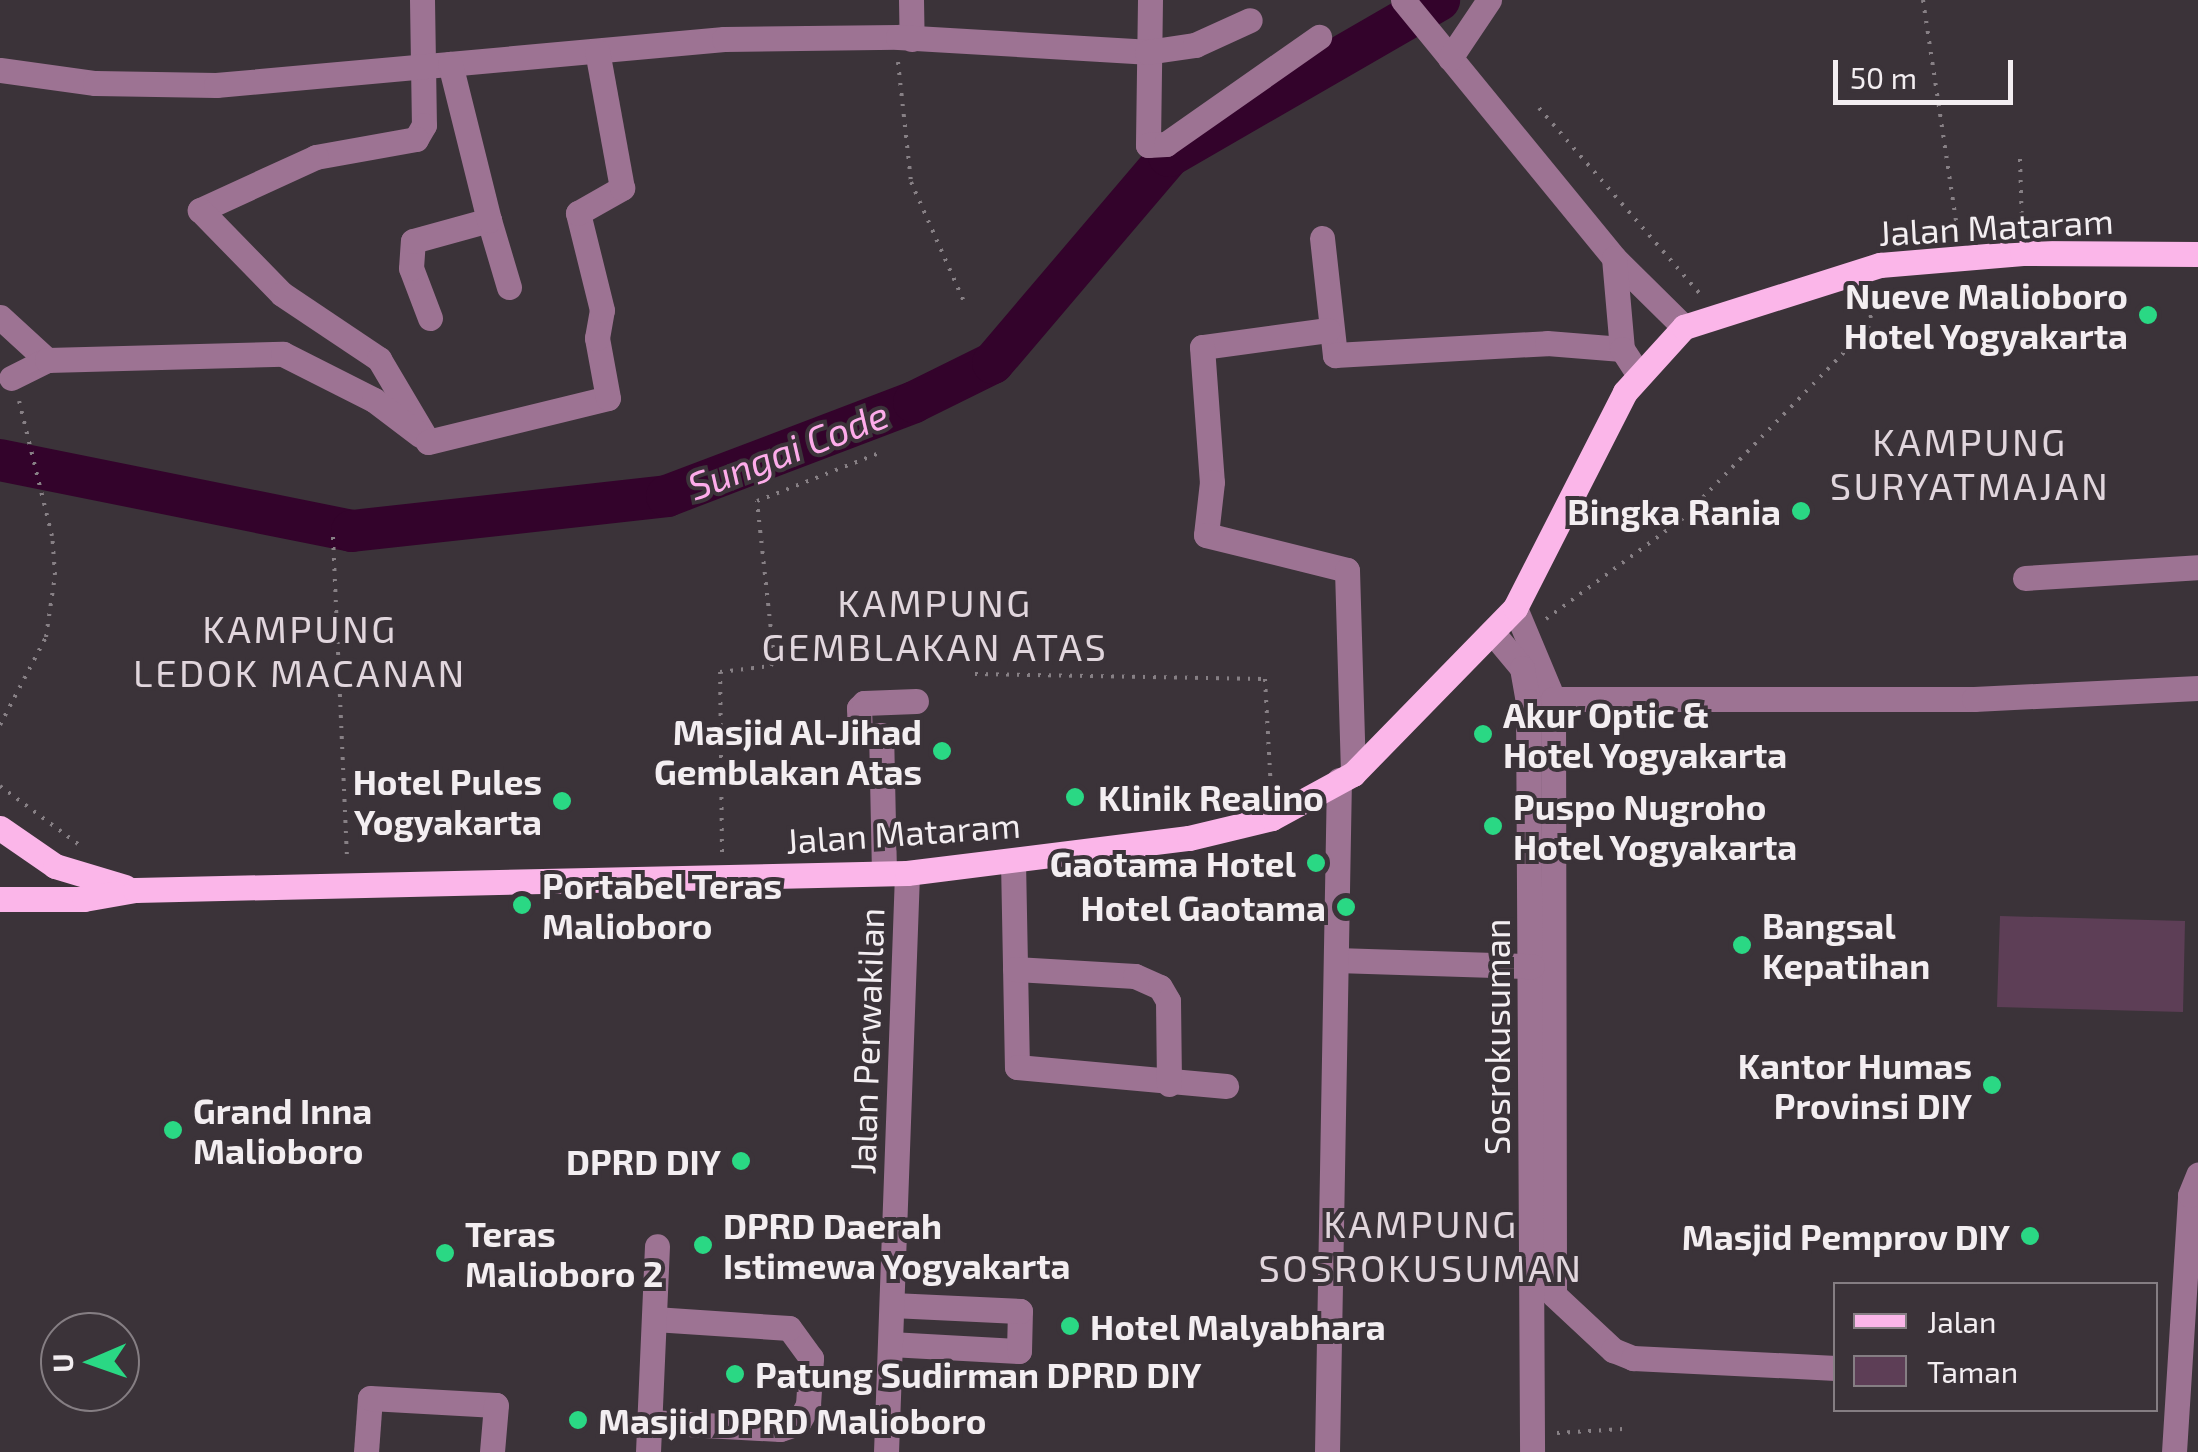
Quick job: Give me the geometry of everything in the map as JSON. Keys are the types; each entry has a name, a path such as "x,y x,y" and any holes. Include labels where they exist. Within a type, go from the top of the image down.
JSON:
{"main road":[{"name":"Jalan Mataram","path":"0,899 84,898 135,890 896,873 1189,838 1272,818 1346,777 1515,608 1638,372 1684,327 1880,265 2022,253 2198,254"},
{"name":"Jalan Mataram","path":"0,828 55,866 135,890"}],"street":[{"path":"422,0 437,65 509,287"},
{"path":"905,38 911,0"},
{"path":"1150,0 1148,145 1166,144 1319,37"},
{"path":"1404,0 1614,258 1684,327"},
{"path":"1446,53 1489,0"},
{"path":"0,70 95,83 216,84 724,39 905,38 1147,52 1195,45 1250,20"},
{"path":"428,442 608,398 598,338 602,310 578,213 622,188 597,51"},
{"path":"428,442 380,359 282,294 200,210 298,163 416,139 424,125 437,65"},
{"path":"430,318 411,268 413,241 489,220"},
{"path":"1322,238 1328,330 1335,354 1547,343 1622,349"},
{"path":"1614,258 1622,349 1638,372"},
{"path":"0,317 47,360"},
{"path":"1327,1452 1336,960 1346,777 1347,570 1206,535 1212,482 1202,347 1328,330"},
{"path":"15,389 47,360 283,354 374,400 428,442"},
{"path":"2025,578 2198,567"},
{"path":"1515,608 1550,692 1554,1295 1613,1350 1632,1358 1833,1368"},
{"name":"Sosrokusuman","path":"1492,632 1516,657 1526,684 1532,966 1532,1442"},
{"path":"1550,692 1974,698 2198,688"},
{"name":"Jalan Perwakilan","path":"886,1452 892,1305 896,873 881,735 860,736 859,708 864,702 916,701"},
{"path":"1013,861 1017,1067 1169,1084 1226,1086"},
{"path":"1336,960 1532,966"},
{"path":"1016,969 1135,976 1160,987 1168,1002 1169,1084"},
{"path":"2174,1452 2167,1385 2190,1195 2198,1175"},
{"path":"648,1452 657,1246"},
{"path":"890,1344 1019,1351 1020,1311 892,1305"},
{"path":"650,1422 780,1429 798,1423 808,1405 810,1358 789,1328 654,1319"},
{"path":"366,1452 370,1398 496,1405 492,1452"}],"path":[{"path":"1923,0 1956,215"},
{"path":"905,38 898,93 912,182 966,306"},
{"path":"1538,108 1709,304"},
{"path":"2020,159 2022,253"},
{"path":"1526,633 1681,520 1856,341 1873,318 1880,265"},
{"path":"0,725 38,654 52,613 54,557 15,389"},
{"path":"723,877 718,681 727,669 760,669 774,658 757,501 877,454"},
{"path":"333,537 346,849"},
{"path":"975,674 1265,679 1272,818"},
{"path":"0,786 92,854"},
{"path":"1532,1442 1623,1429"}],"green space":[{"path":"2000,916 2185,921 2183,1012 1997,1007"}],"waterway":[{"name":"Sungai Code","path":"0,460 352,531 667,496 914,402 993,363 1169,156 1439,0"}],"place":[{"name":"Nueve Malioboro Hotel Yogyakarta","path":"2148,315"},
{"name":"Bingka Rania","path":"1801,511"},
{"name":"Akur Optic & Hotel Yogyakarta","path":"1483,734"},
{"name":"Masjid Al-Jihad Gemblakan Atas","path":"942,751"},
{"name":"Klinik Realino","path":"1075,797"},
{"name":"Hotel Pules Yogyakarta","path":"562,801"},
{"name":"Puspo Nugroho Hotel Yogyakarta","path":"1493,826"},
{"name":"Gaotama Hotel","path":"1316,863"},
{"name":"Portabel Teras Malioboro","path":"522,905"},
{"name":"Hotel Gaotama","path":"1346,907"},
{"name":"Bangsal Kepatihan","path":"1742,945"},
{"name":"Kantor Humas Provinsi DIY","path":"1992,1085"},
{"name":"Grand Inna Malioboro","path":"173,1130"},
{"name":"DPRD DIY","path":"741,1161"},
{"name":"Masjid Pemprov DIY","path":"2030,1236"},
{"name":"DPRD Daerah Istimewa Yogyakarta","path":"703,1245"},
{"name":"Teras Malioboro 2","path":"445,1253"},
{"name":"Hotel Malyabhara","path":"1070,1326"},
{"name":"Patung Sudirman DPRD DIY","path":"735,1374"},
{"name":"Masjid DPRD Malioboro","path":"578,1420"}],"district":[{"name":"KAMPUNG SURYATMAJAN","path":"1970,464"},
{"name":"KAMPUNG GEMBLAKAN ATAS","path":"935,624"},
{"name":"KAMPUNG LEDOK MACANAN","path":"300,651"},
{"name":"KAMPUNG SOSROKUSUMAN","path":"1421,1246"}]}
